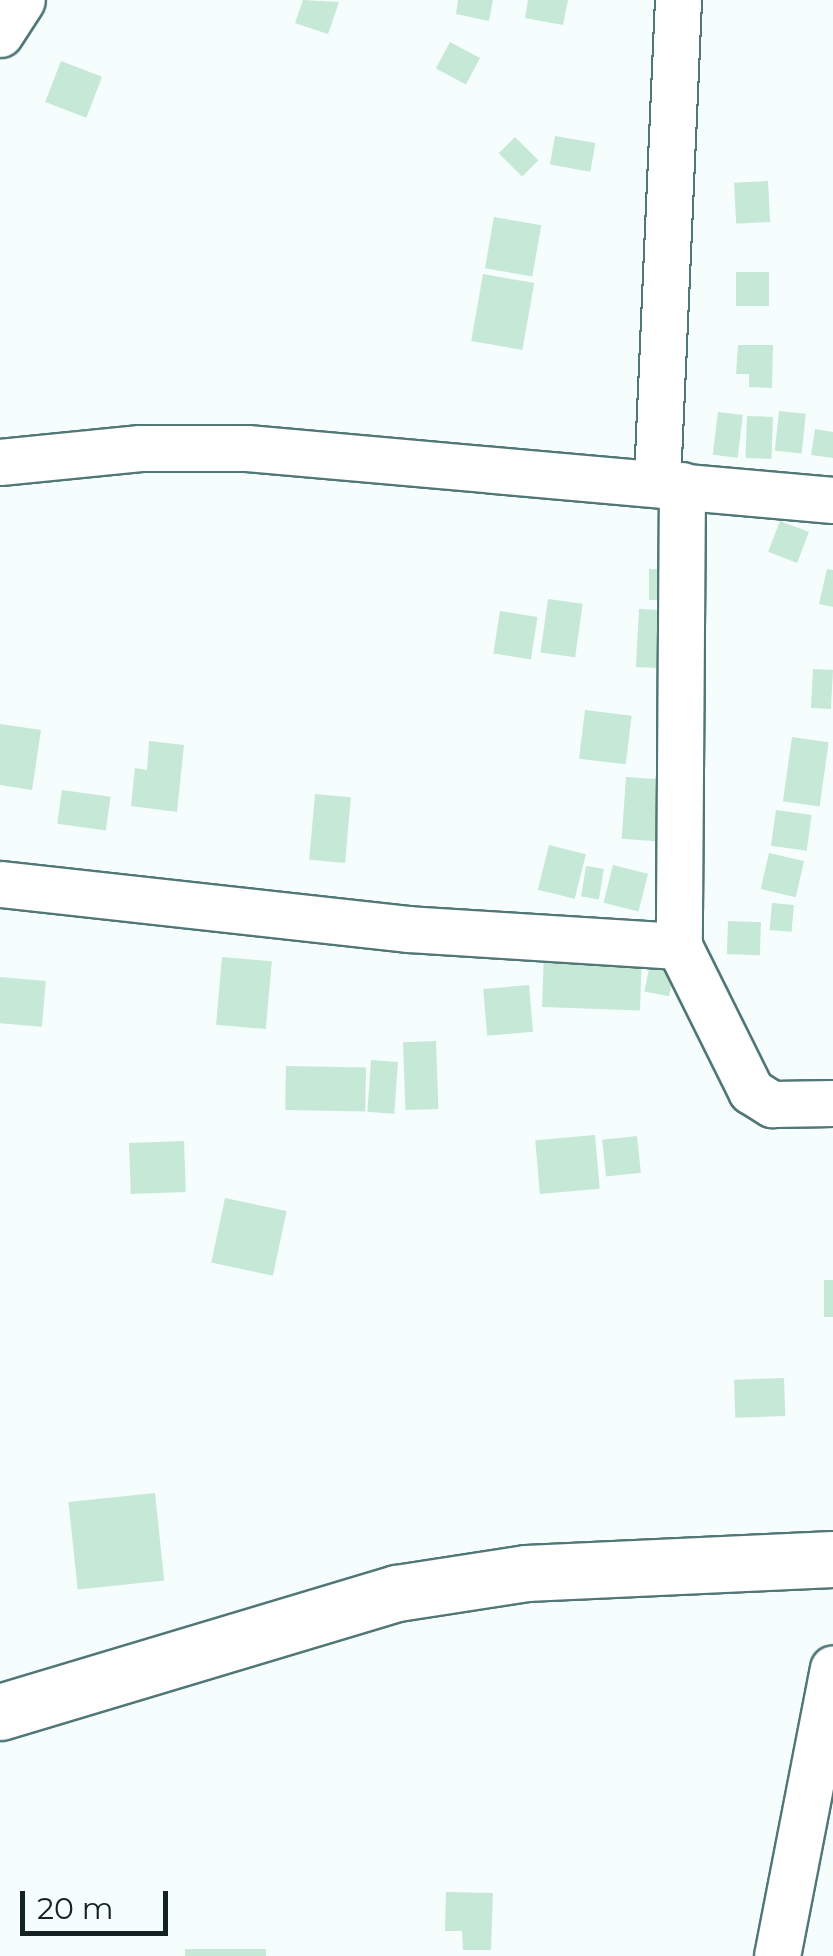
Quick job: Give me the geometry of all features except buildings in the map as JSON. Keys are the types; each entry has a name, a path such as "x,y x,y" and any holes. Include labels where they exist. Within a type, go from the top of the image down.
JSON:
{"street":[{"path":"0,34 22,0"},
{"path":"678,0 670,483 679,946 751,1091 772,1104 833,1102"},
{"path":"0,462 140,448 246,448 833,500"},
{"path":"0,884 408,928 679,946"},
{"path":"0,1712 397,1593 526,1573 833,1558"},
{"path":"777,1956 833,1668"}]}
